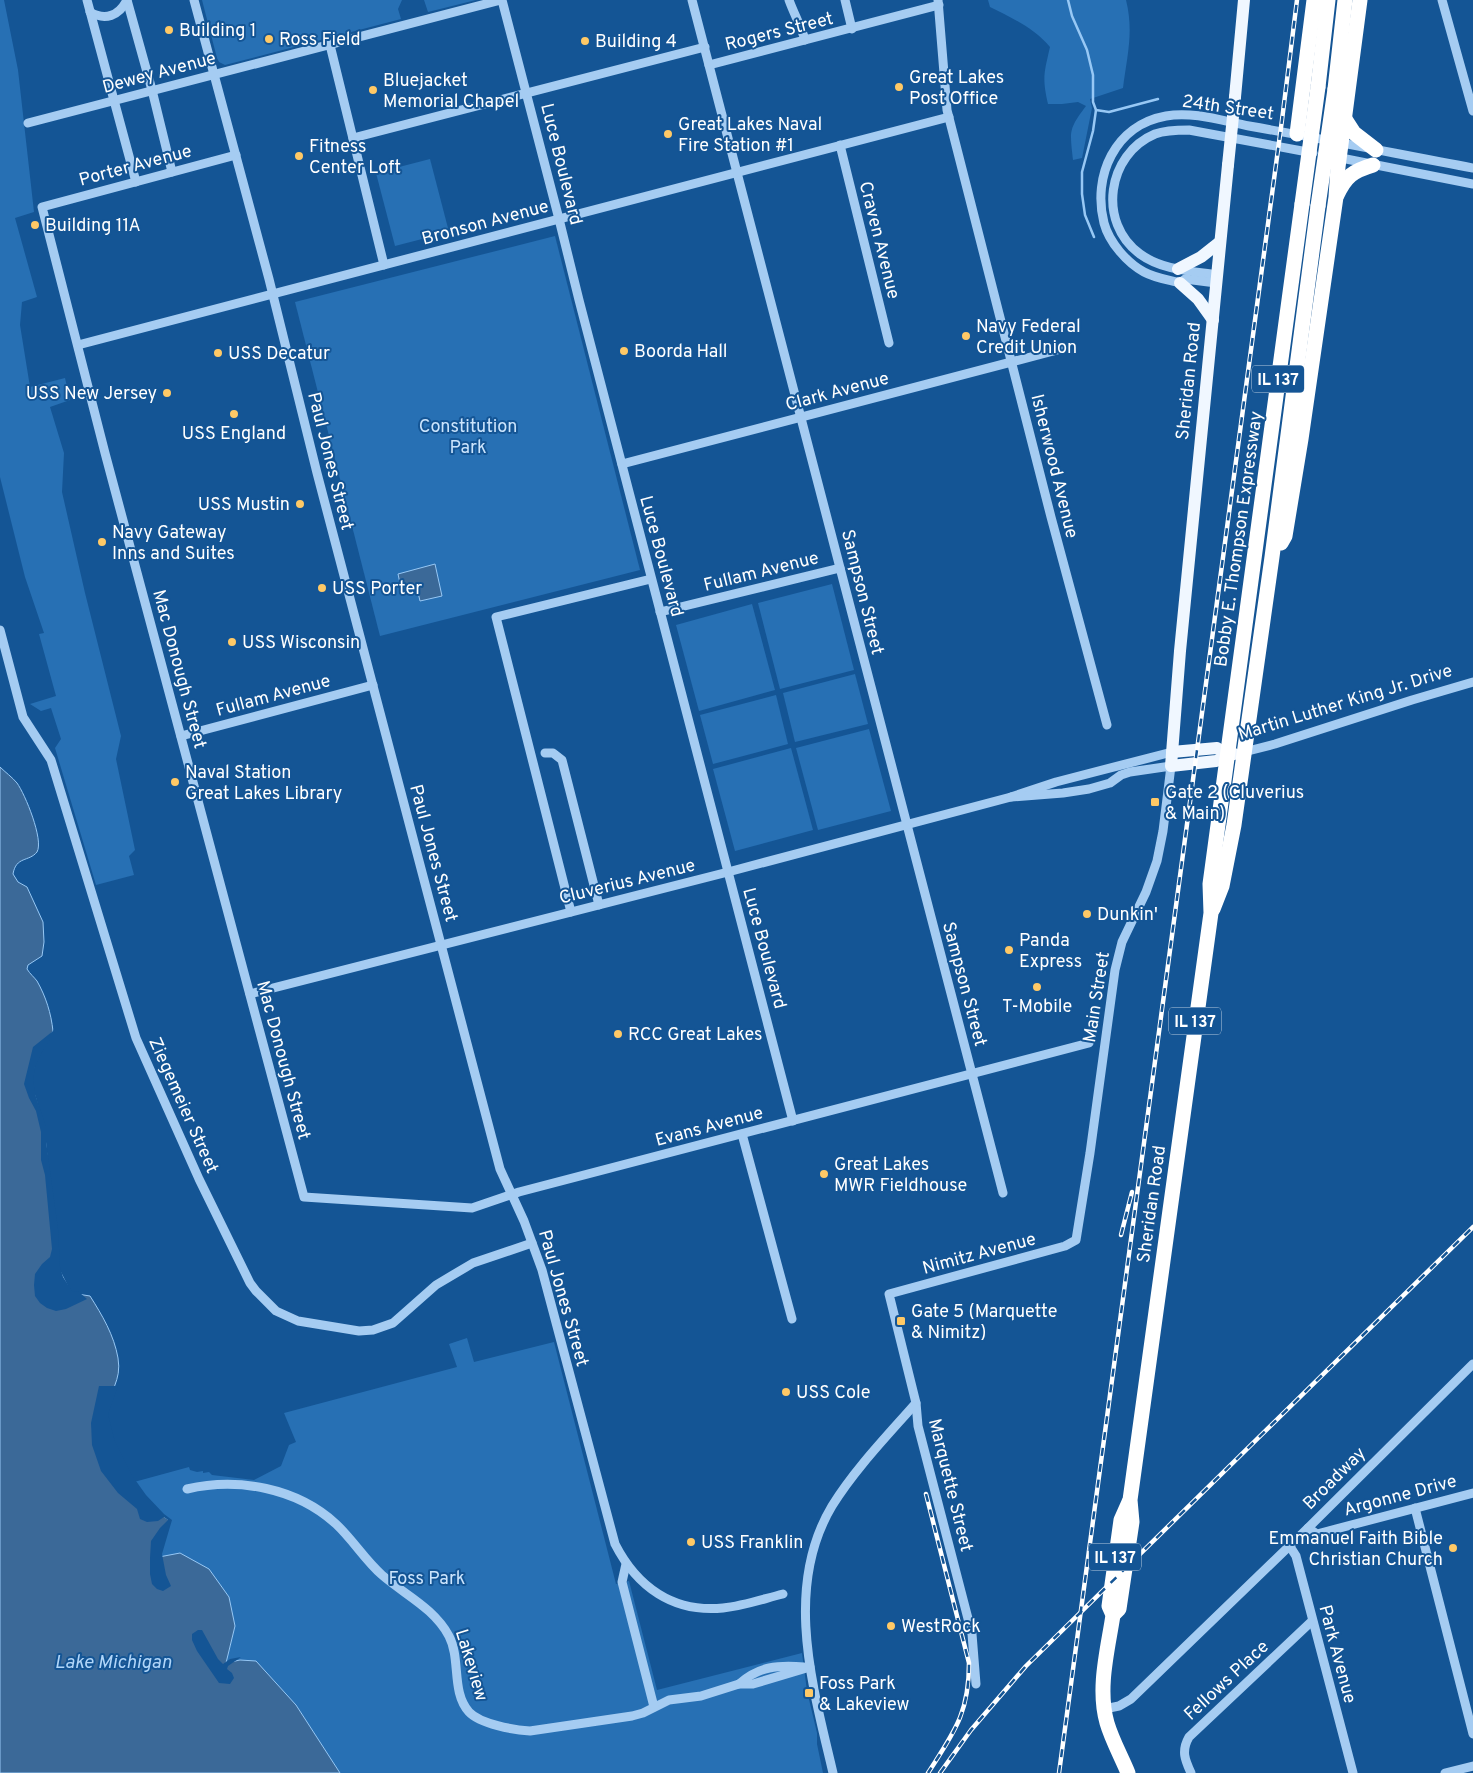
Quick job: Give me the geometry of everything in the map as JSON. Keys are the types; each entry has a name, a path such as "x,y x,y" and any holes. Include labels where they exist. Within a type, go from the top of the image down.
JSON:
{"highway":[{"path":"1296,134 1314,0"},
{"name":"Bobby E. Thompson Expressway","path":"1228,755 1318,87 1328,0"},
{"name":"Bobby E. Thompson Expressway","path":"1244,752 1335,89 1345,0"},
{"path":"1272,557 1285,536 1303,430 1336,197 1340,151 1360,0"},
{"path":"1336,197 1344,182 1374,157 1345,119"},
{"name":"Sheridan Road","path":"1211,913 1222,886 1244,752"},
{"name":"Sheridan Road","path":"1128,1773 1112,1736 1104,1709 1104,1677 1113,1615 1119,1609 1132,1522 1130,1500 1211,913 1210,884 1228,755"}],"main road":[{"name":"Sheridan Road","path":"1171,766 1180,651 1244,0"},
{"path":"1178,269 1201,257 1220,242"},
{"path":"1180,283 1198,299 1213,320"},
{"name":"Martin Luther King Jr. Drive","path":"1172,752 1217,748 1228,755"},
{"name":"Martin Luther King Jr. Drive","path":"1171,766 1216,761 1228,755 1244,752"}],"street":[{"path":"87,0 136,182"},
{"path":"90,12 96,16 111,16 123,9 127,0"},
{"path":"127,0 172,172"},
{"name":"Paul Jones Street","path":"194,0 273,294 317,472 500,1169 532,1242 542,1270 612,1536 626,1564 637,1578 651,1590 666,1599 692,1607 722,1608 783,1594"},
{"name":"Dewey Avenue","path":"28,123 502,0"},
{"name":"Luce Boulevard","path":"502,0 527,92 578,300 793,1121"},
{"name":"Sampson Street","path":"692,0 1003,1193"},
{"path":"789,0 796,19 800,24 804,40"},
{"path":"845,0 852,29"},
{"path":"1442,0 1473,111"},
{"path":"938,3 949,117"},
{"name":"Rogers Street","path":"710,66 852,29 938,3"},
{"path":"330,45 384,265"},
{"path":"353,138 705,47"},
{"name":"24th Street","path":"1217,279 1185,280 1180,283 1144,272 1117,248 1106,232 1101,211 1100,192 1104,172 1112,154 1124,137 1138,126 1157,118 1176,115 1207,118 1296,134 1340,151 1374,157 1473,184"},
{"name":"Bronson Avenue","path":"78,345 949,117"},
{"name":"Isherwood Avenue","path":"949,117 1053,526 1107,725"},
{"name":"24th Street","path":"1217,279 1164,266 1139,253 1127,240 1115,219 1112,202 1114,183 1124,160 1138,144 1156,134 1165,131 1189,130 1374,157 1473,168"},
{"name":"Craven Avenue","path":"840,146 889,343"},
{"name":"Porter Avenue","path":"42,207 236,155"},
{"name":"Mac Donough Street","path":"42,207 107,462 304,1197 333,1199"},
{"name":"Clark Avenue","path":"622,464 1061,350"},
{"name":"Fullam Avenue","path":"660,612 840,568"},
{"path":"571,912 496,617 651,578"},
{"name":"Ziegemeier Street","path":"0,630 23,717 51,760 136,1038 199,1179 250,1283 256,1291 276,1311 298,1321 359,1332 373,1330 393,1323 436,1285 473,1263 532,1242"},
{"name":"Martin Luther King Jr. Drive","path":"1244,752 1473,682"},
{"name":"Fullam Avenue","path":"181,736 373,685"},
{"path":"545,753 553,752 562,760 599,905"},
{"name":"Cluverius Avenue","path":"250,994 728,872 1172,752"},
{"name":"Cluverius Avenue","path":"1011,797 1063,794 1089,789 1110,783 1121,775 1171,766"},
{"name":"Main Street","path":"1076,1240 1115,970 1122,942 1146,892 1157,861 1163,831 1171,766"},
{"name":"Evans Avenue","path":"333,1199 472,1208 511,1195 1089,1043"},
{"path":"742,1134 792,1319"},
{"name":"Nimitz Avenue","path":"889,1294 1065,1246 1076,1240"},
{"name":"Marquette Street","path":"889,1294 916,1402 918,1426 972,1634 976,1684"},
{"name":"Broadway","path":"1104,1709 1118,1706 1131,1699 1308,1528 1473,1364"},
{"path":"833,1773 810,1667 806,1627 806,1579 818,1537 832,1508 848,1482 916,1402"},
{"name":"Lakeview","path":"187,1489 203,1485 228,1483 258,1486 281,1492 319,1511 336,1524 377,1571 431,1611 442,1624 450,1638 455,1654 462,1701 471,1714 482,1720 518,1730 530,1731 632,1716 644,1713 669,1700 701,1696 740,1684 753,1684 810,1667"},
{"name":"Argonne Drive","path":"1308,1528 1317,1534 1473,1493"},
{"path":"1415,1508 1473,1734"},
{"name":"Park Avenue","path":"1290,1545 1296,1556 1353,1773"},
{"path":"626,1564 622,1582 654,1707"},
{"name":"Fellows Place","path":"1191,1773 1184,1756 1185,1744 1189,1737 1312,1621"},
{"path":"1445,1773 1473,1766"}],"green space":[{"path":"0,0 4,0 18,70 34,212 15,218 37,297 22,302 20,325 30,387 65,378 70,400 50,407 64,453 62,492 121,736 116,759 135,850 129,856 134,875 96,885 55,748 61,739 51,708 41,711 30,704 56,696 39,634 44,633 25,577 0,477"},
{"name":"Ross Field","path":"202,0 402,0 398,9 401,19 225,65 219,62 217,58"},
{"path":"424,0 476,0 428,12"},
{"path":"988,0 1126,0 1130,33 1123,88 1090,99 1092,108 1082,158 1073,160 1071,136 1076,120 1086,106 1078,102 1048,104 1045,76 1050,47 1030,29 990,7"},
{"path":"430,159 449,232 395,246 376,173"},
{"name":"Constitution Park","path":"555,236 640,570 380,636 295,302"},
{"path":"832,584 854,670 780,689 758,603"},
{"path":"752,604 775,690 699,711 676,625"},
{"path":"855,674 868,724 795,742 783,693"},
{"path":"776,695 788,744 713,764 700,715"},
{"path":"869,729 891,811 818,830 796,748"},
{"path":"791,748 813,830 735,851 713,769"},
{"name":"Foss Park","path":"467,1338 474,1362 554,1342 616,1584 629,1581 657,1690 802,1653 807,1691 817,1733 817,1744 823,1773 340,1773 296,1705 226,1663 235,1626 159,1557 170,1521 162,1516 134,1482 189,1467 190,1470 203,1471 203,1473 209,1472 212,1475 254,1480 281,1466 289,1445 296,1442 284,1413 457,1367 449,1344"}],"water":[{"path":"435,564 442,596 420,601 416,584 401,588 398,574"},
{"name":"Lake Michigan","path":"0,767 15,781 20,789 33,817 38,838 37,852 17,864 13,874 18,882 27,887 43,922 44,942 42,956 28,965 27,969 37,981 43,993 53,1031 39,1051 30,1079 44,1127 58,1267 71,1293 90,1296 114,1341 118,1358 117,1380 108,1405 106,1420 118,1452 132,1479 150,1503 170,1521 159,1557 180,1553 209,1569 229,1597 235,1626 226,1663 240,1660 256,1661 296,1705 340,1773 0,1773"}],"pier":[{"path":"55,1026 55,1032 35,1067 33,1079 36,1097 46,1126 46,1141 58,1229 60,1267 63,1277 72,1291 79,1292 87,1299 66,1309 56,1311 40,1303 35,1296 35,1274 50,1257 52,1249 45,1175 41,1160 41,1132 36,1111 24,1084 33,1047 53,1031"},
{"path":"99,1386 118,1386 108,1414 115,1442 131,1474 146,1495 172,1520 162,1554 166,1575 171,1586 163,1591 157,1589 152,1584 150,1574 151,1541 168,1520 164,1517 158,1521 147,1522 140,1519 137,1509 118,1493 101,1471 92,1445 91,1423"},
{"path":"202,1630 218,1659 223,1664 230,1659 241,1657 228,1666 227,1669 234,1678 230,1684 219,1683 197,1651 192,1640 192,1634"}],"waterway":[{"path":"1068,0 1072,16 1087,50 1093,75 1093,102 1096,110 1093,131 1082,172 1082,194 1085,215 1094,237"},
{"path":"1096,110 1109,112 1158,99"}],"railway":[{"path":"1059,1773 1297,0"},
{"path":"1121,1235 1132,1192"},
{"path":"940,1773 971,1730 1026,1666 1473,1227"},
{"path":"926,1494 969,1663 963,1709 952,1734 928,1773"}],"place":[{"name":"Building 1","path":"169,30"},
{"name":"Ross Field","path":"269,39"},
{"name":"Building 4","path":"585,41"},
{"name":"Great Lakes Post Office","path":"899,87"},
{"name":"Bluejacket Memorial Chapel","path":"373,90"},
{"name":"Great Lakes Naval Fire Station #1","path":"668,134"},
{"name":"Fitness Center Loft","path":"299,156"},
{"name":"Building 11A","path":"35,225"},
{"name":"Navy Federal Credit Union","path":"966,336"},
{"name":"Boorda Hall","path":"624,351"},
{"name":"USS Decatur","path":"218,353"},
{"name":"USS New Jersey","path":"167,393"},
{"name":"USS England","path":"234,414"},
{"name":"USS Mustin","path":"300,504"},
{"name":"Navy Gateway Inns and Suites","path":"102,542"},
{"name":"USS Porter","path":"322,588"},
{"name":"USS Wisconsin","path":"232,642"},
{"name":"Naval Station Great Lakes Library","path":"175,782"},
{"name":"Gate 2 (Cluverius & Main)","path":"1155,802"},
{"name":"Dunkin'","path":"1087,914"},
{"name":"Panda Express","path":"1009,950"},
{"name":"T-Mobile","path":"1037,987"},
{"name":"RCC Great Lakes","path":"618,1034"},
{"name":"Great Lakes MWR Fieldhouse","path":"824,1174"},
{"name":"Gate 5 (Marquette & Nimitz)","path":"901,1321"},
{"name":"USS Cole","path":"786,1392"},
{"name":"USS Franklin","path":"691,1542"},
{"name":"Emmanuel Faith Bible Christian Church","path":"1453,1548"},
{"name":"WestRock","path":"891,1626"},
{"name":"Foss Park & Lakeview","path":"809,1693"}]}
